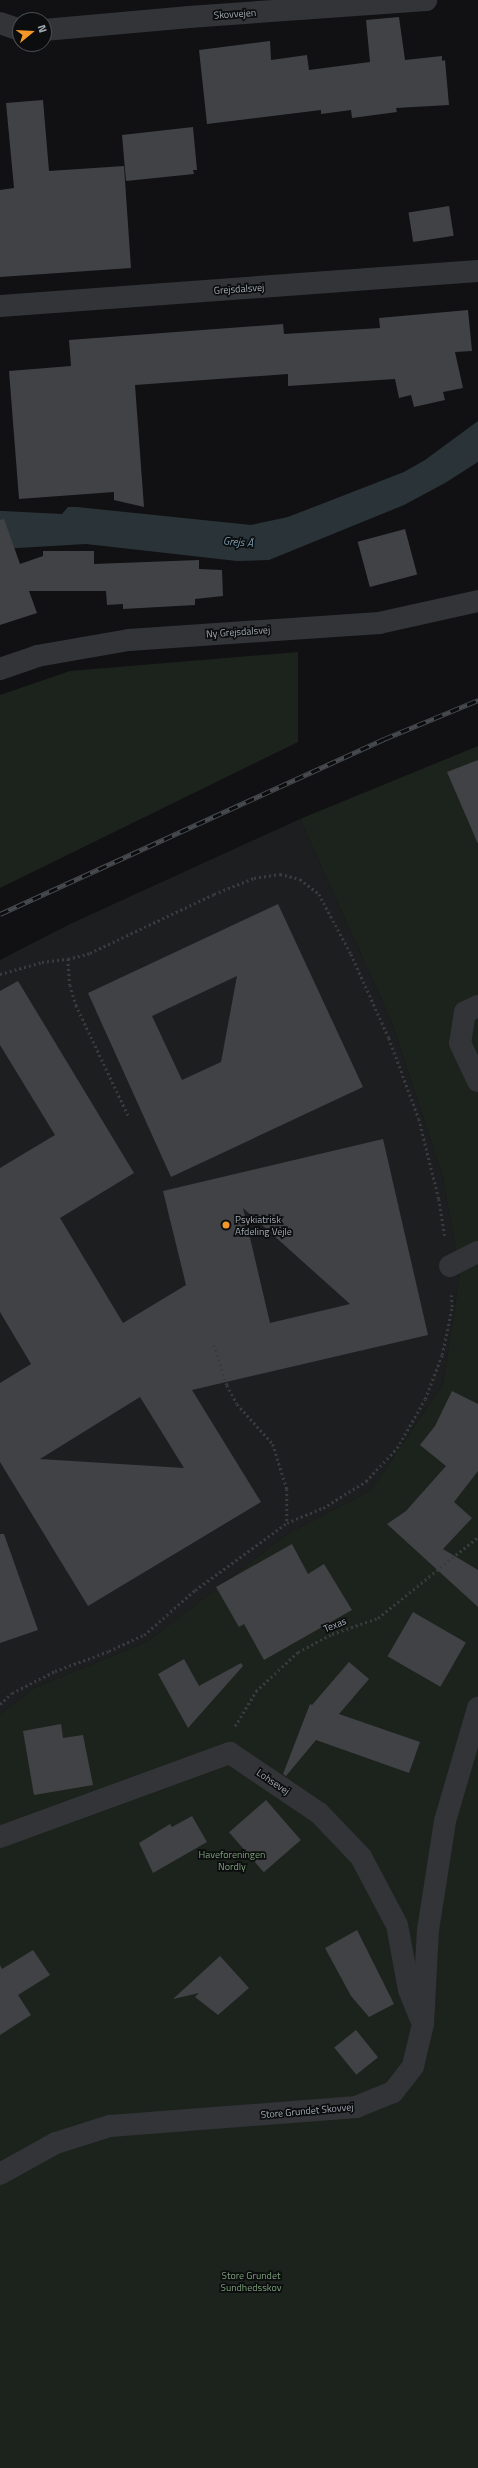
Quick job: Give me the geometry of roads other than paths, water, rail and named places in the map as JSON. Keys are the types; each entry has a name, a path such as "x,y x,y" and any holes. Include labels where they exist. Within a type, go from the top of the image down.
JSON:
{"street":[{"name":"Skovvejen","path":"52,29 189,17 426,0"},
{"path":"0,23 12,27"},
{"name":"Grejsdalsvej","path":"0,306 478,271"},
{"name":"Ny Grejsdalsvej","path":"0,669 37,656 129,640 379,623 478,601"},
{"path":"478,1006 464,1012 460,1043 478,1081"},
{"path":"450,1266 478,1252"},
{"name":"Store Grundet Skovvej","path":"0,2174 56,2143 110,2126 356,2107 393,2092 413,2066 423,2024 428,1930 445,1820 478,1708"},
{"name":"Lohsevej","path":"0,1837 230,1753 319,1813 362,1858 397,1925 409,1990 423,2024"}],"water":[{"name":"Grejs Å","path":"478,421 478,462 445,483 404,505 269,560 237,561 86,544 0,549 0,511 62,514 68,507 77,507 251,525 288,517 404,472 425,460"}],"railway":[{"path":"0,914 384,739 478,700"}],"place":[{"name":"Psykiatrisk Afdeling Vejle","path":"226,1225"}],"park label":[{"name":"Haveforeningen Nordly","path":"232,1860"},
{"name":"Store Grundet Sundhedsskov","path":"251,2280"}]}
